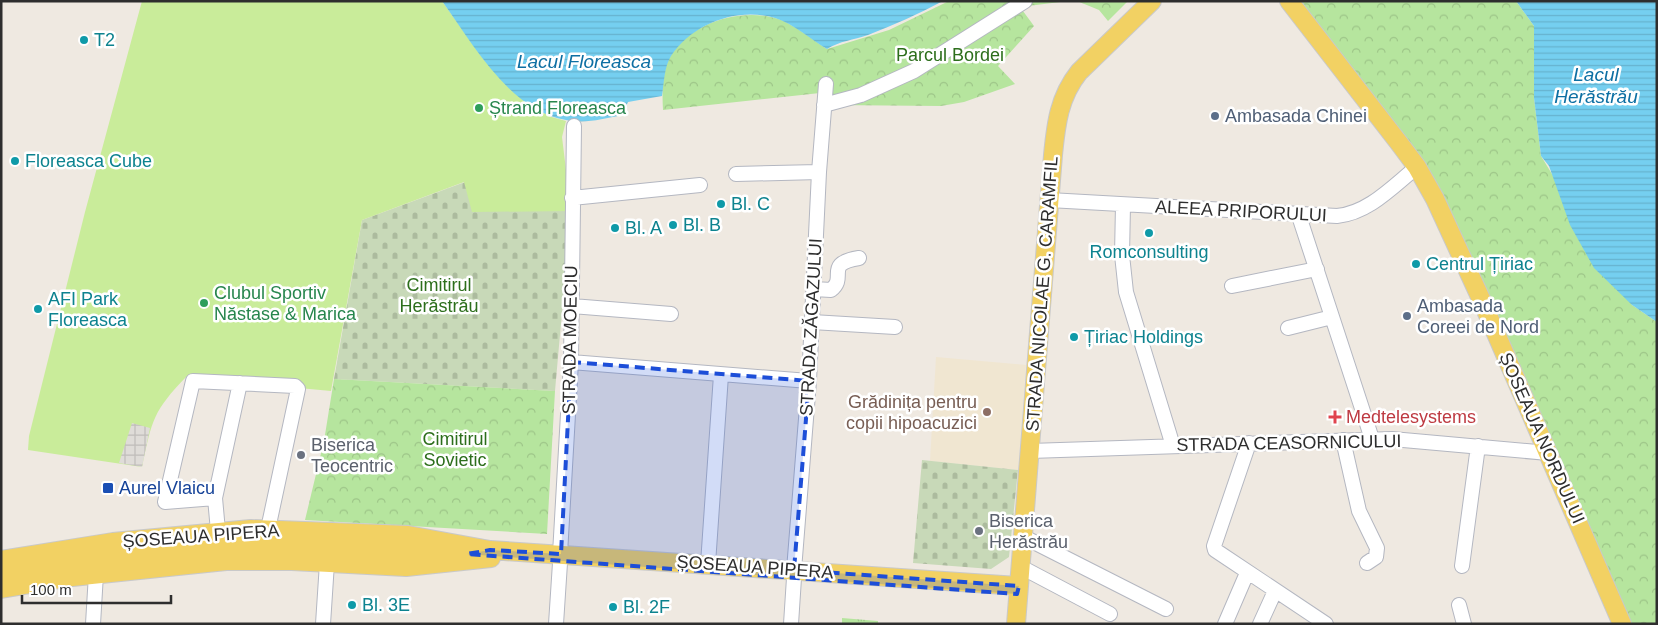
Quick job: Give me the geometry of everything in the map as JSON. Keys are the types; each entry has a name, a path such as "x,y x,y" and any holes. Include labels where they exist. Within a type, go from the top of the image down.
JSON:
{"main road":[{"name":"STRADA NICOLAE G. CARAMFIL","path":"1020,622 1019,590 1056,126 1064,93 1075,77 1096,54 1152,1"},
{"name":"ȘOSEAUA NORDULUI","path":"1291,3 1417,167 1452,235 1622,624"},
{"name":"ȘOSEAUA PIPERA","path":"1,560 113,542 218,531 268,529 408,535 491,554"},
{"name":"ȘOSEAUA PIPERA","path":"1,575 66,564 209,548 298,546 560,558 1019,590"},
{"name":"ȘOSEAUA PIPERA","path":"1,589 96,574 226,561 327,562 406,567 491,554"},
{"name":"ȘOSEAUA PIPERA","path":"560,558 708,564 794,574"}],"street":[{"path":"824,104 861,95 914,71 1025,1"},
{"name":"STRADA ZĂGAZULUI","path":"791,624 809,382 819,172 826,84"},
{"name":"STRADA MOECIU","path":"556,624 571,362 574,126"},
{"name":"ALEEA PRIPORULUI","path":"1049,200 1299,216 1337,216 1357,212 1417,167"},
{"path":"736,174 819,172"},
{"path":"572,198 700,185"},
{"path":"1123,205 1122,255 1126,292 1173,446"},
{"path":"1299,216 1372,439"},
{"path":"814,289 831,290 837,284 840,264 844,260 859,258"},
{"path":"1232,286 1317,270"},
{"path":"572,306 671,314"},
{"path":"1288,328 1332,317"},
{"path":"812,322 895,327"},
{"path":"571,362 809,382"},
{"path":"708,564 721,375"},
{"path":"215,498 165,502 194,380 293,385 298,389 268,529"},
{"path":"218,531 215,498 240,383"},
{"name":"STRADA CEASORNICULUI","path":"1030,451 1372,439 1548,453"},
{"path":"1343,440 1359,511 1377,548 1376,557 1367,563"},
{"path":"1249,443 1214,546 1218,553 1326,624"},
{"path":"1462,566 1478,446"},
{"path":"1024,537 1166,609"},
{"path":"323,624 327,562"},
{"path":"1021,567 1110,614"},
{"path":"1225,624 1247,573"},
{"path":"93,624 96,574"},
{"path":"1260,624 1275,591"},
{"path":"1459,605 1464,624"}],"highlighted area":[{"path":"571,362 809,381 794,570 1019,586 1017,594 467,554 490,550 561,554"}],"shaded area":[{"path":"936,357 1026,365 1018,470 930,461"},
{"path":"132,423 150,428 142,467 119,463"}],"green space":[{"name":"Clubul Sportiv Năstase & Marica","path":"142,1 442,1 484,60 548,116 566,121 562,137 571,211 472,212 464,182 362,220 331,391 299,388 300,381 187,376 160,408 148,438 142,467 28,450 29,436 85,212"},
{"name":"Parcul Bordei","path":"949,1 1068,1 1020,7 1034,26 998,66 1015,84 964,102 941,106 831,105 820,93 663,110 664,76 670,57 678,45 689,35 716,21 746,15 761,15 775,18 795,27 827,49 889,30"},
{"path":"1077,1 1128,1 1108,21 1099,10"},
{"path":"1299,1 1516,1 1534,26 1534,98 1541,156 1632,305 1657,322 1657,624 1628,624 1461,236"},
{"name":"Cimitirul Herăstrău","path":"465,182 571,211 555,391 334,379 362,220"},
{"name":"Cimitirul Sovietic","path":"334,379 555,391 547,534 305,520 324,441"},
{"path":"922,460 1018,470 1009,557 991,569 913,563"},
{"path":"842,618 878,621 878,624 842,624"}],"water":[{"name":"Lacul Floreasca","path":"442,1 943,1 868,35 837,44 827,49 782,20 775,18 761,15 746,15 717,20 691,35 680,44 671,56 666,70 662,96 628,102 622,115 580,121 566,120 546,114 527,104 510,90 480,55"},
{"name":"Lacul Herăstrău","path":"1516,1 1657,1 1657,322 1632,305 1594,268 1570,225 1549,166 1541,156 1534,98 1534,26"}],"place":[{"name":"T2","path":"84,40"},
{"name":"Ștrand Floreasca","path":"479,108"},
{"name":"Ambasada Chinei","path":"1215,116"},
{"name":"Floreasca Cube","path":"15,161"},
{"name":"Bl. C","path":"721,204"},
{"name":"Bl. B","path":"673,225"},
{"name":"Bl. A","path":"615,228"},
{"name":"Romconsulting","path":"1149,233"},
{"name":"Centrul Țiriac","path":"1416,264"},
{"name":"Clubul Sportiv Năstase & Marica","path":"204,303"},
{"name":"AFI Park Floreasca","path":"38,309"},
{"name":"Ambasada Coreei de Nord","path":"1407,316"},
{"name":"Țiriac Holdings","path":"1074,337"},
{"name":"Grădinița pentru copii hipoacuzici","path":"987,412"},
{"name":"Medtelesystems","path":"1335,417"},
{"name":"Biserica Teocentric","path":"301,455"},
{"name":"Aurel Vlaicu","path":"108,488"},
{"name":"Biserica Herăstrău","path":"979,531"},
{"name":"Bl. 3E","path":"352,605"},
{"name":"Bl. 2F","path":"613,607"}]}
